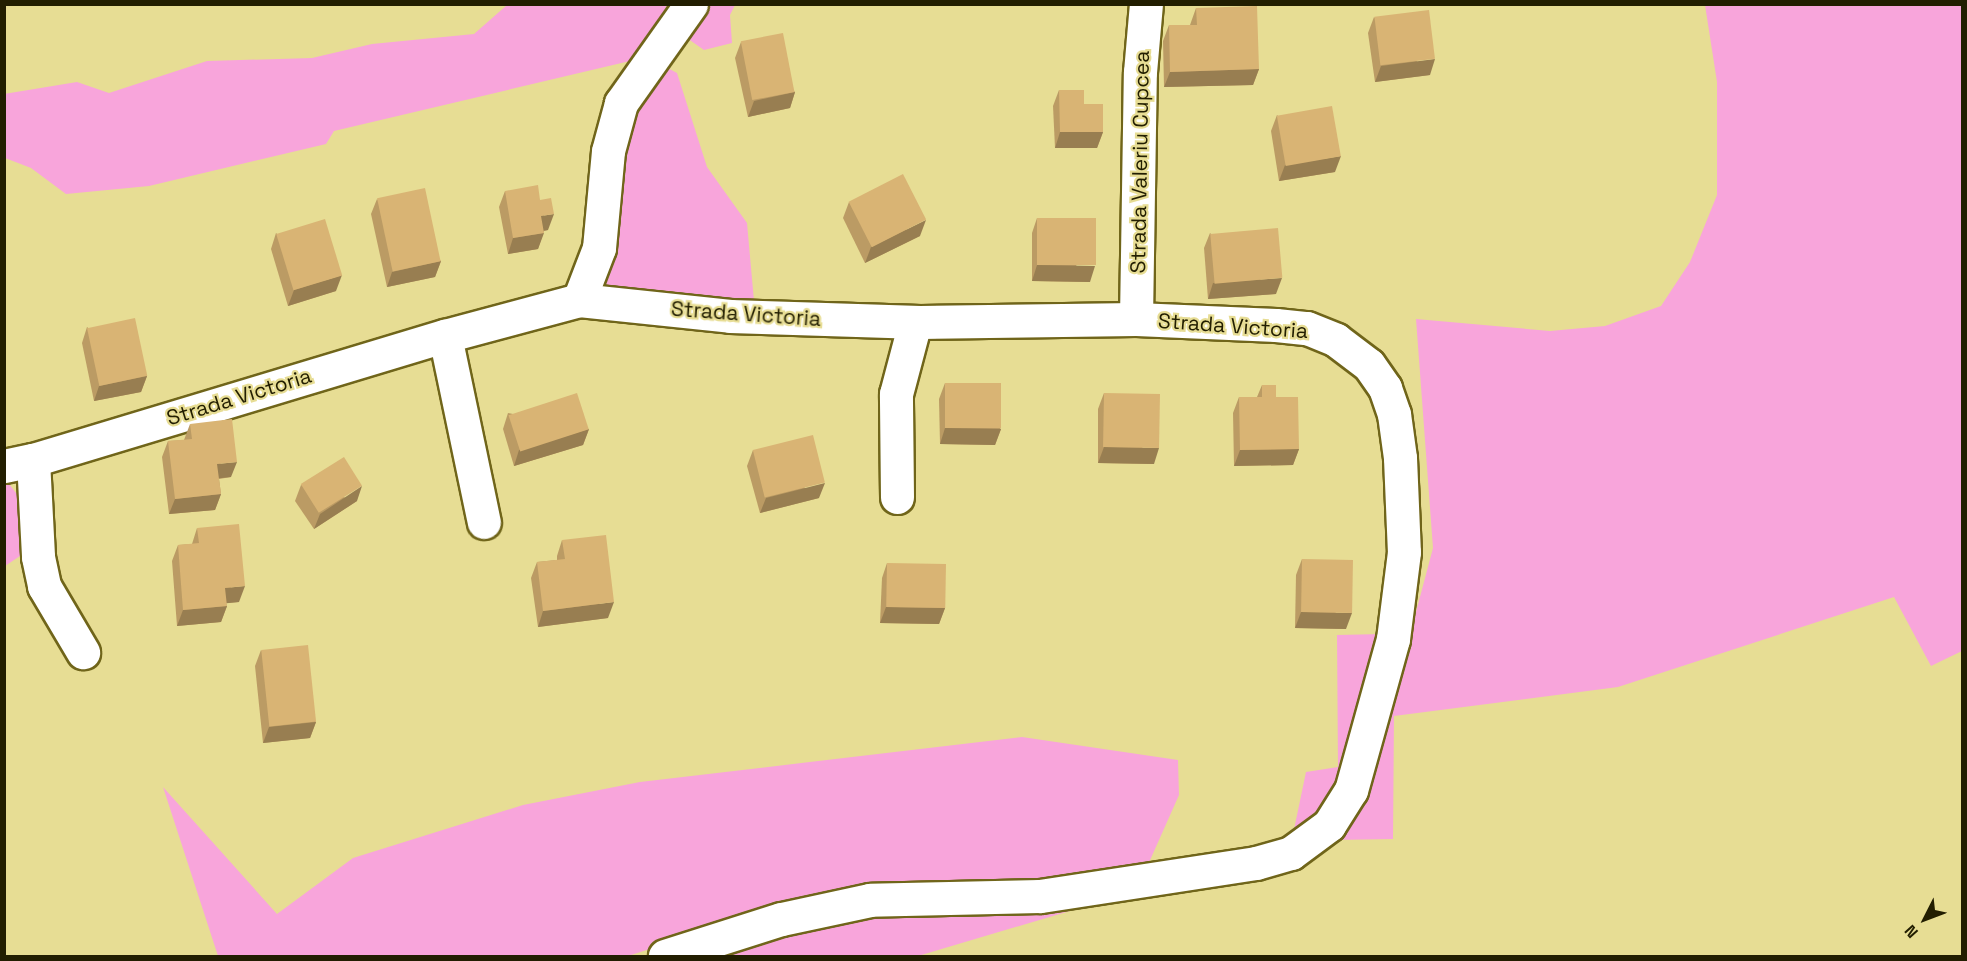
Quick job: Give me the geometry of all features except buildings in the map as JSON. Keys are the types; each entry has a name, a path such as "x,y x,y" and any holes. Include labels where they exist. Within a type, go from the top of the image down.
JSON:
{"street":[{"path":"579,300 599,248 608,151 621,103 691,4"},
{"name":"Strada Valeriu Cupcea","path":"1136,319 1140,72 1146,4"},
{"name":"Strada Victoria","path":"83,652 44,586 19,463 445,336 579,300 730,316 915,322 1136,319 1307,328 1336,340 1369,365 1385,388 1394,414 1400,458 1404,552 1393,639 1351,790 1329,825 1292,853 1256,863 1040,896 870,900 781,919 666,957"},
{"path":"897,497 896,394 915,322"},
{"path":"445,336 484,522"}],"shaded area":[{"path":"507,5 667,5 662,16 630,61 334,131 326,144 149,186 66,194 31,168 5,158 4,94 77,82 109,93 207,61 312,58 372,44 474,34"},
{"path":"701,5 735,5 730,15 732,43 704,50 684,36"},
{"path":"1705,5 1962,5 1962,651 1931,666 1894,597 1618,687 1394,716 1393,839 1333,840 1395,691 1433,548 1416,319 1550,331 1605,326 1661,306 1690,262 1717,195 1717,82"},
{"path":"662,65 677,73 707,167 747,223 754,301 603,293 617,209 621,138 638,95"},
{"path":"5,484 9,484 23,502 20,556 5,566"},
{"path":"1383,634 1342,789 1292,839 1306,772 1338,767 1337,635"},
{"path":"1022,737 1178,760 1179,795 1147,867 742,919 628,956 218,956 163,787 277,914 353,858 523,805 640,782"},
{"path":"1090,905 918,956 696,956 865,911"}]}
